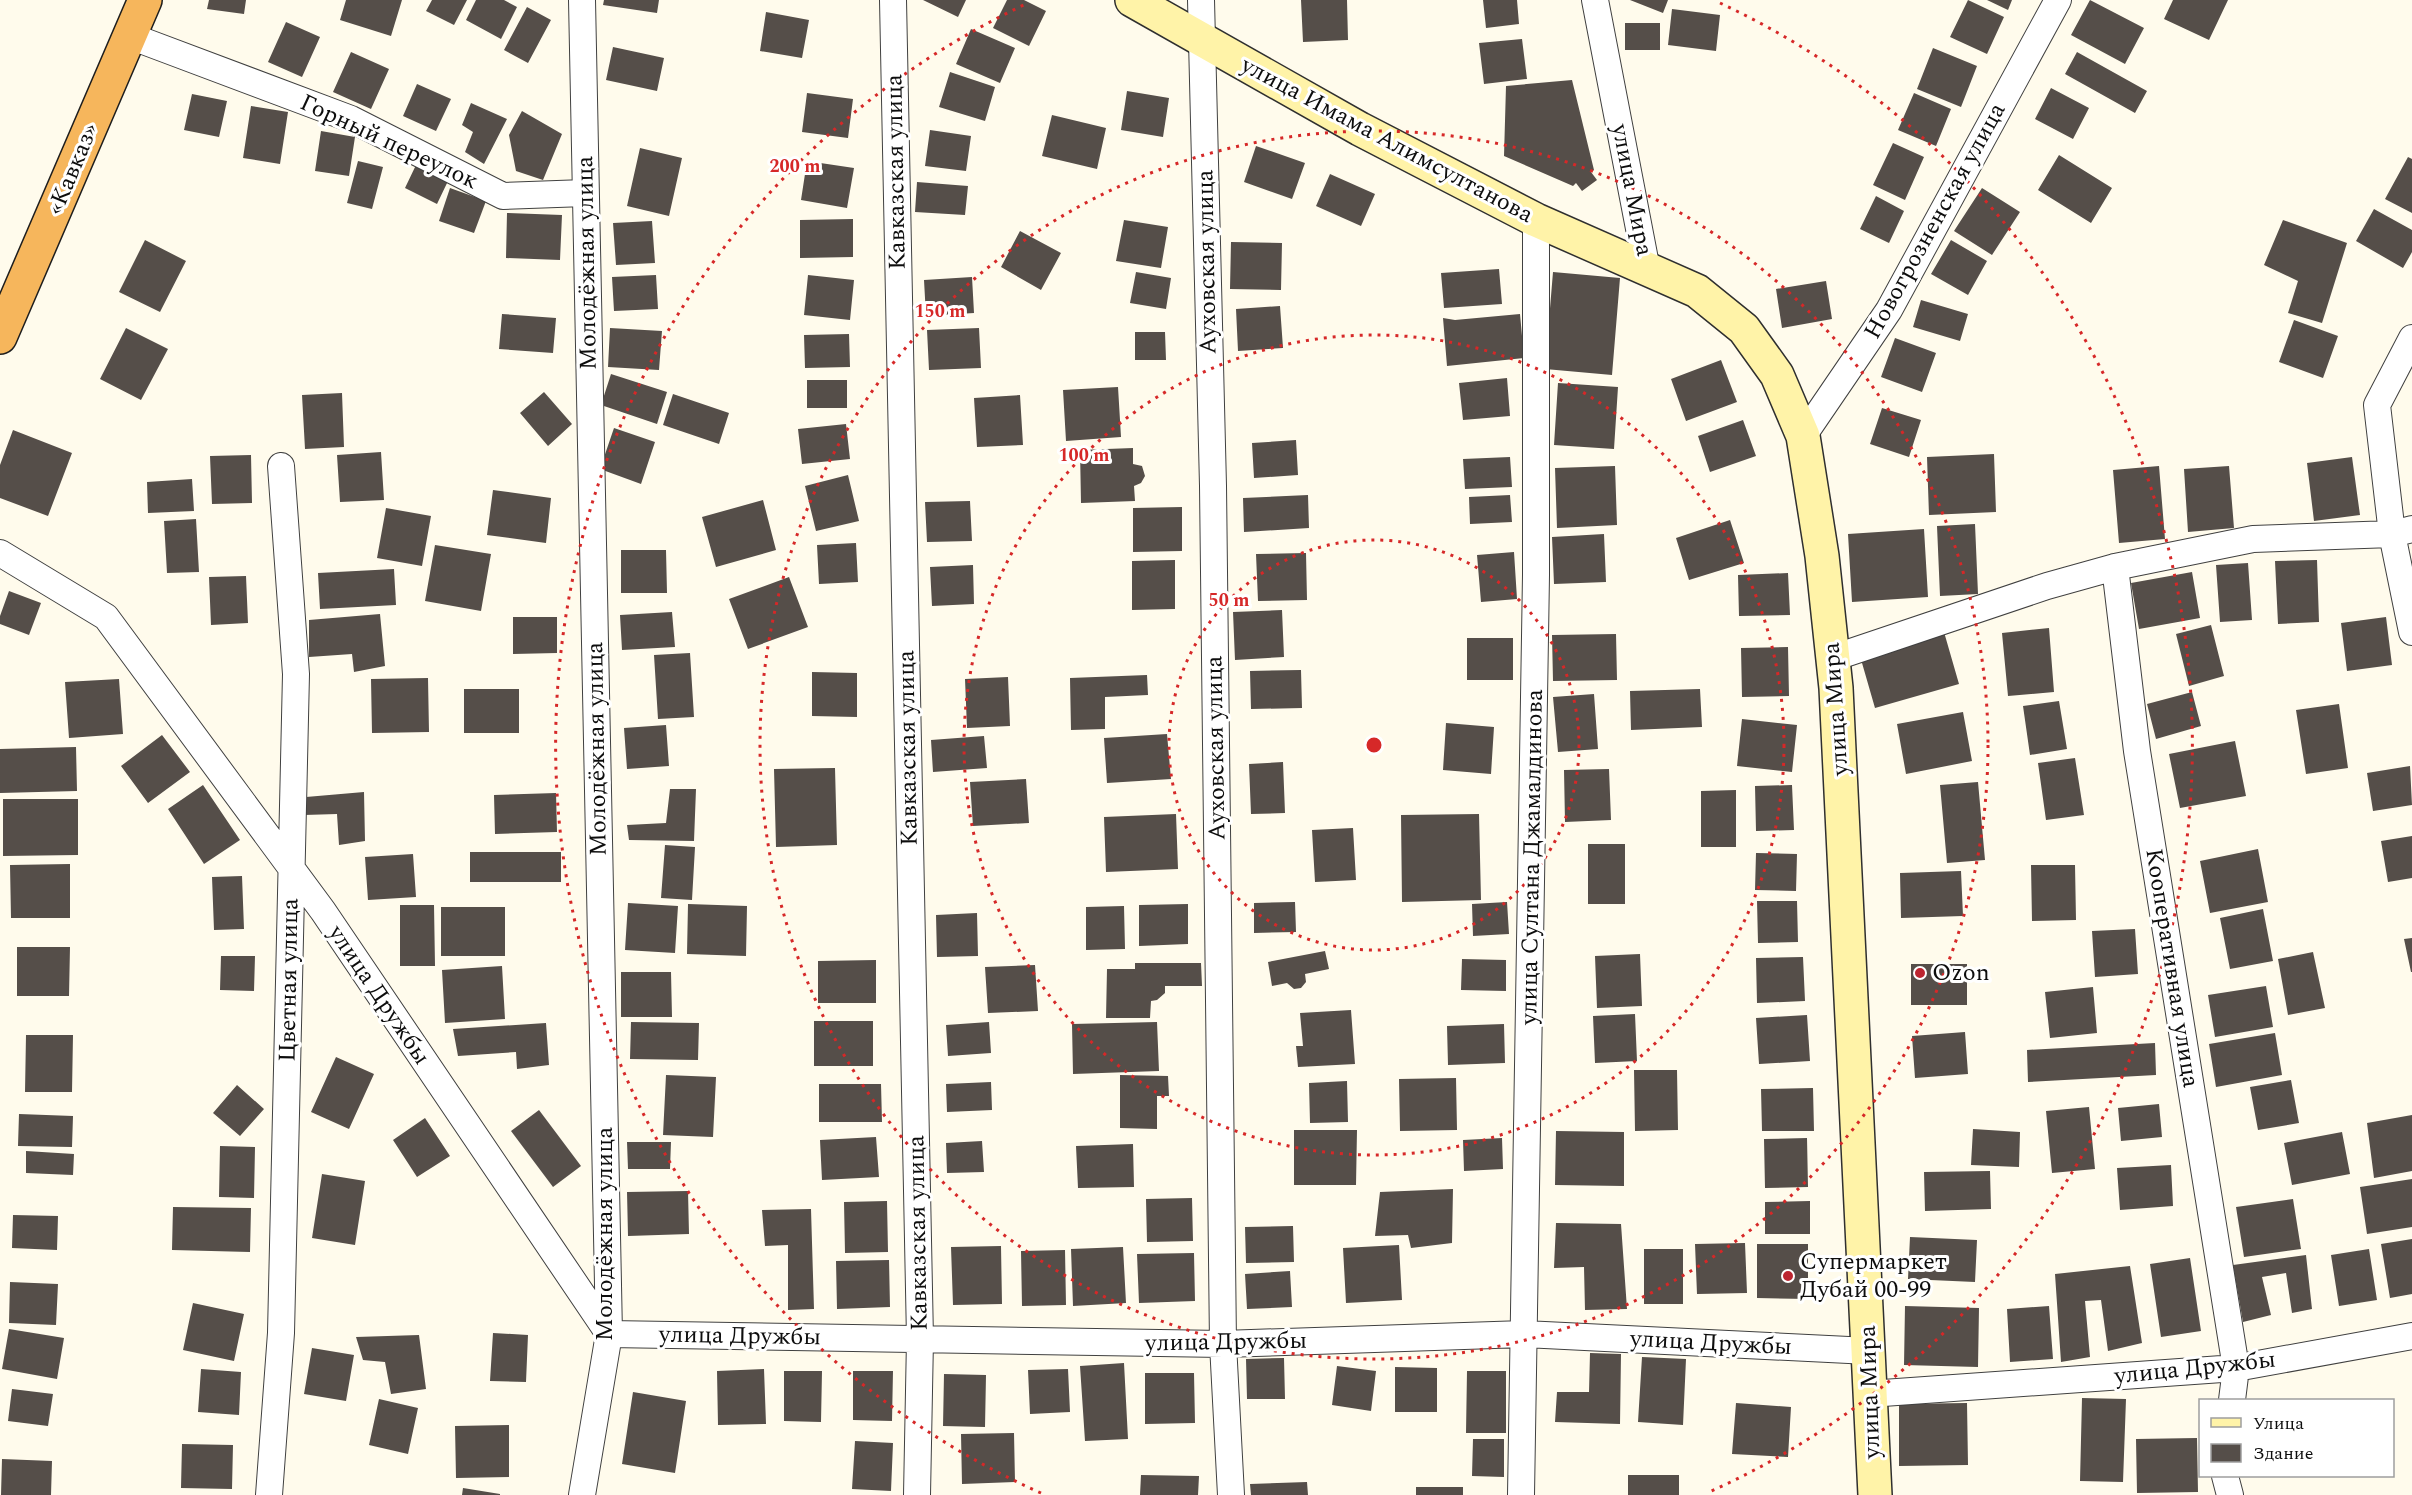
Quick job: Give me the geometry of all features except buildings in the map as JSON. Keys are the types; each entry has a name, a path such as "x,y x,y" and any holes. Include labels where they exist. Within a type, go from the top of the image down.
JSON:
{"highway":[{"name":"«Кавказ»","path":"0,337 146,0"}],"main road":[{"name":"улица Имама Алимсултанова","path":"1132,0 1360,129 1536,220 1647,270"},
{"name":"улица Мира","path":"1647,270 1697,291 1744,329 1777,375 1803,436 1822,556 1833,658 1875,1495"}],"street":[{"name":"Молодёжная улица","path":"582,0 609,1334 582,1495"},
{"name":"Кавказская улица","path":"893,0 920,1339 917,1495"},
{"name":"Ауховская улица","path":"1201,0 1213,486 1223,1344 1231,1495"},
{"name":"улица Мира","path":"1595,0 1647,270"},
{"name":"Новогрозненская улица","path":"1803,436 1889,310 2058,0"},
{"name":"Горный переулок","path":"130,36 351,119 503,196 585,193"},
{"name":"улица Султана Джамалдинова","path":"1521,1495 1536,575 1536,220"},
{"path":"2412,338 2377,405 2402,532 2412,632"},
{"name":"Цветная улица","path":"269,1495 281,1333 296,674 281,466"},
{"path":"1833,658 2047,586 2115,567 2253,539 2402,532"},
{"name":"улица Дружбы","path":"0,552 106,617 323,911 609,1334 1223,1344 1524,1334 1869,1351"},
{"name":"Кооперативная улица","path":"2115,567 2137,751 2236,1368 2232,1399"},
{"name":"улица Дружбы","path":"1869,1394 2236,1368 2412,1336"},
{"path":"2225,1477 2230,1495"}],"place":[{"name":"Ozon","path":"1920,973"},
{"name":"Супермаркет Дубай 00-99","path":"1788,1276"}]}
